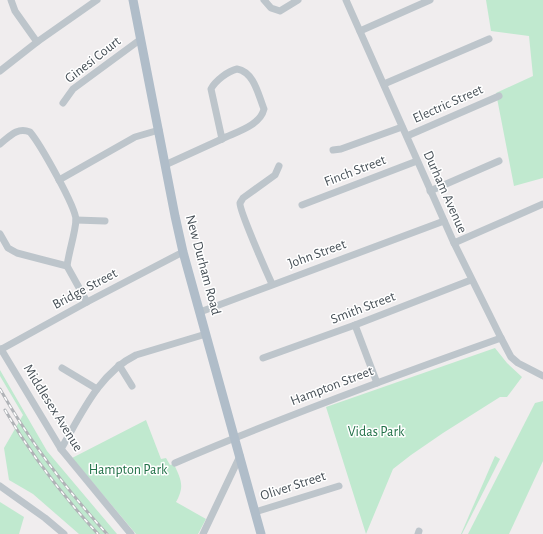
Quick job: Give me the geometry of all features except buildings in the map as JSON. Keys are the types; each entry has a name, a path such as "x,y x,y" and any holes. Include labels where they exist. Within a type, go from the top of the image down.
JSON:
{"main road":[{"name":"New Durham Road","path":"134,0 158,130 184,252 261,534"}],"street":[{"path":"11,0 14,12 37,42"},
{"path":"0,71 37,42 97,0"},
{"path":"264,0 270,8 278,11 286,8 298,0"},
{"name":"Durham Avenue","path":"346,0 430,191 471,280 501,338 511,357 518,363 543,376"},
{"path":"360,31 430,0"},
{"name":"Ginesi Court","path":"63,103 73,89 141,39"},
{"path":"384,84 489,39"},
{"path":"165,165 222,139 248,127 257,121 264,109 252,79 243,70 232,70 213,84 211,89 222,139"},
{"name":"Electric Street","path":"407,136 499,96"},
{"path":"333,150 341,149 402,127"},
{"path":"0,144 17,131 24,129 30,132 59,180 72,207 76,220 67,266 87,302"},
{"path":"59,180 135,137 158,130"},
{"name":"Finch Street","path":"302,205 417,161"},
{"path":"430,191 499,161"},
{"path":"272,284 248,227 240,203 243,198 275,175 280,166"},
{"path":"454,243 543,204"},
{"path":"76,220 105,221"},
{"name":"John Street","path":"200,312 444,221"},
{"path":"0,234 8,248 17,253 67,266"},
{"name":"Bridge Street","path":"1,350 87,302 184,252"},
{"name":"Smith Street","path":"263,358 355,325 471,280"},
{"path":"355,325 377,383"},
{"path":"61,449 97,389 110,373 125,360 136,355 206,334"},
{"name":"Hampton Street","path":"175,463 235,437 501,338"},
{"name":"Middlesex Avenue","path":"1,350 61,449 131,534"},
{"path":"119,365 132,386"},
{"path":"62,368 97,389"},
{"path":"202,534 240,456"},
{"path":"0,486 45,518 64,534"},
{"name":"Oliver Street","path":"255,512 339,486"}],"green space":[{"path":"486,0 543,0 543,178 514,186 496,93 533,76 529,36 491,31"},
{"name":"Vidas Park","path":"495,348 507,363 522,377 507,397 500,397 443,433 393,469 366,534 326,407"},
{"path":"0,370 47,451 117,534 79,534 33,494 9,480 4,448 23,415 0,376"},
{"path":"543,401 543,461 509,534 468,534 535,403"},
{"name":"Hampton Park","path":"146,420 161,459 166,458 170,465 174,464 179,474 181,487 176,502 206,519 198,534 136,534 72,458"},
{"path":"495,456 500,459 461,534"},
{"path":"0,502 24,517 19,534 0,534"}],"railway":[{"path":"0,389 24,428 49,464 77,500 107,534"},
{"path":"5,410 48,475 98,534"}]}
